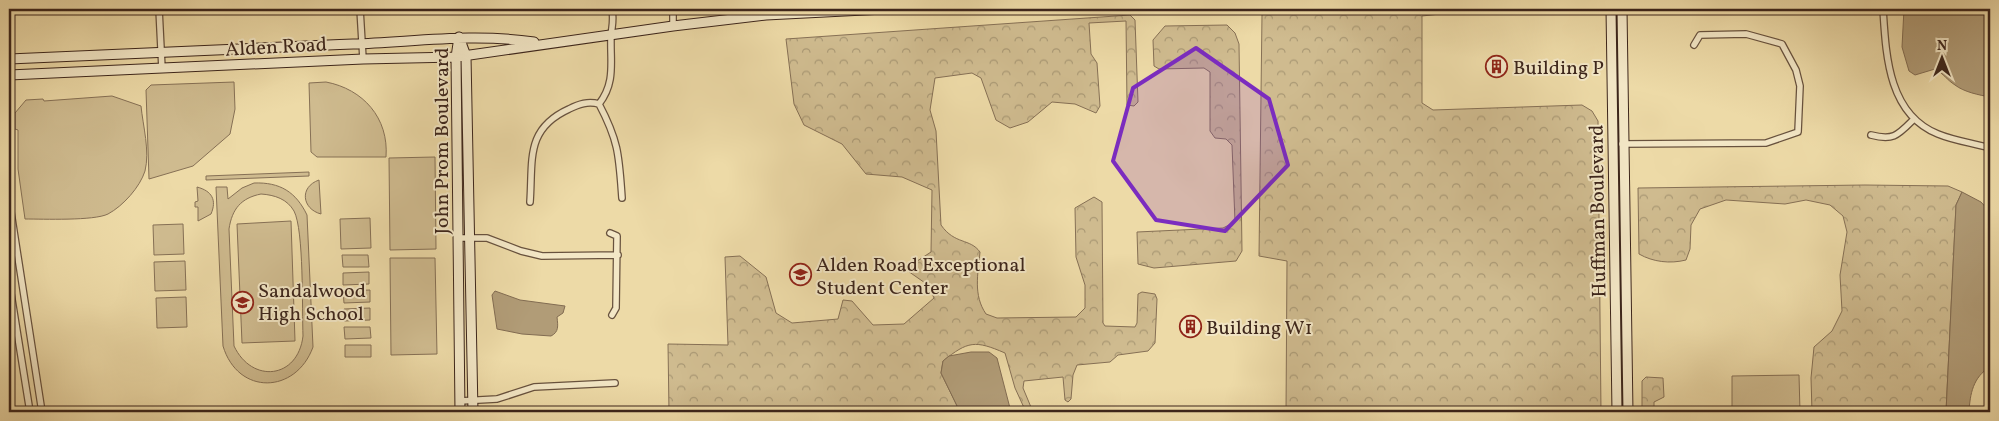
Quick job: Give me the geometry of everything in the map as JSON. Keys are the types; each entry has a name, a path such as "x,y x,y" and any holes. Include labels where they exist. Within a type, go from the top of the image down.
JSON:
{"street":[{"path":"160,9 162,69"},
{"path":"360,9 363,59"},
{"path":"598,104 607,94 613,70 611,34 614,24 612,9"},
{"path":"673,9 673,26"},
{"name":"Alden Road","path":"9,75 363,59 456,57 765,12 884,9"},
{"name":"Huffman Boulevard","path":"1611,9 1619,144 1628,412"},
{"name":"Huffman Boulevard","path":"1617,412 1622,9"},
{"path":"1884,9 1890,73 1900,100 1914,119 1937,134 1990,148"},
{"path":"1619,144 1766,142 1798,132 1800,86 1796,70 1782,44 1746,34 1700,35 1694,45"},
{"name":"Alden Road","path":"9,59 161,51 362,44 459,37 504,38 544,44"},
{"name":"John Prom Boulevard","path":"459,37 466,56 473,412"},
{"name":"John Prom Boulevard","path":"459,37 456,57 460,412"},
{"path":"530,202 535,143 542,126 558,114 584,102 598,104"},
{"path":"598,104 612,128 619,150 622,198"},
{"path":"1871,135 1886,139 1899,134 1914,119"},
{"path":"9,198 42,412"},
{"path":"610,233 617,236 618,255 616,308 612,315"},
{"path":"458,238 494,240 521,251 542,256 618,255"},
{"path":"9,281 30,412"},
{"path":"460,401 497,399 534,387 615,383"}],"highlighted area":[{"path":"1196,48 1269,99 1288,165 1225,231 1156,220 1113,161 1133,88"}],"green space":[{"path":"1319,9 1486,9 1422,16 1422,103 1433,110 1582,105 1592,111 1598,121 1601,412 1286,412 1287,261 1259,256 1262,14 1269,11"},
{"path":"1130,15 1135,20 1138,102 1134,106 1127,105 1126,21 1089,23 1091,54 1097,63 1100,106 1096,113 1075,104 1052,102 1028,122 1010,128 996,120 981,78 972,73 935,78 930,110 936,131 941,225 952,236 972,245 980,252 978,292 986,314 997,318 1076,317 1085,308 1085,285 1076,257 1075,208 1094,197 1102,202 1103,323 1105,326 1135,327 1137,323 1138,294 1142,292 1155,294 1157,299 1155,343 1148,351 1118,355 1110,362 1077,365 1073,375 1071,399 1068,402 1065,400 1063,377 1024,381 1023,388 1033,412 1026,412 1015,388 1005,353 986,346 972,345 959,349 943,361 941,373 960,412 669,412 668,344 728,345 725,257 740,256 766,277 776,313 792,323 838,319 843,300 852,301 873,325 904,324 934,298 928,285 905,269 931,252 932,190 902,177 866,174 842,144 804,125 794,104 786,39"},
{"path":"1227,25 1235,33 1239,44 1242,251 1236,261 1154,268 1138,264 1137,232 1223,228 1235,222 1232,145 1226,139 1215,138 1210,131 1210,72 1204,68 1159,69 1154,66 1153,40 1165,26"},
{"path":"234,82 235,109 230,134 193,166 149,179 146,90 151,85"},
{"path":"326,82 351,91 371,108 383,130 386,143 386,157 317,157 311,152 309,83"},
{"path":"112,96 141,106 146,163 143,177 135,190 119,206 108,214 101,216 68,219 25,219 18,169 18,130 15,129 15,113 26,100 43,99 44,101"},
{"path":"435,157 436,249 390,250 389,158"},
{"path":"309,172 309,176 206,180 206,176"},
{"path":"319,180 321,214 310,208 305,198 308,188"},
{"path":"254,183 272,184 286,190 298,200 307,215 313,347 305,363 294,374 281,381 267,383 254,381 241,374 230,362 223,346 216,187 227,187 228,199 242,188","holes":["266,195 284,201 294,211 299,235 302,271 303,336 299,350 293,361 284,368 273,371 262,371 252,367 242,358 234,346 229,229 235,210 243,202 254,196"]},
{"path":"1865,185 1948,186 1962,192 1956,205 1946,412 1812,412 1811,378 1814,347 1832,331 1842,311 1840,275 1847,232 1843,216 1830,205 1806,200 1785,204 1726,200 1700,209 1691,225 1690,249 1686,260 1662,262 1639,254 1638,188"},
{"path":"197,187 210,194 213,200 211,214 198,221 198,207 195,207 195,202 198,201"},
{"path":"370,218 371,248 341,249 340,219"},
{"path":"291,221 295,341 242,343 237,224"},
{"path":"183,224 184,254 154,255 153,225"},
{"path":"342,255 368,255 369,267 343,267"},
{"path":"390,258 435,258 437,354 391,355"},
{"path":"185,261 186,290 155,291 154,262"},
{"path":"369,272 369,284 343,285 343,273"},
{"path":"370,290 370,302 344,303 343,291"},
{"path":"186,297 187,327 157,328 156,298"},
{"path":"370,308 370,320 344,321 344,309"},
{"path":"344,327 370,327 371,338 345,339"},
{"path":"345,345 371,345 371,357 345,357"},
{"path":"1799,375 1800,412 1732,412 1732,376"},
{"path":"1646,377 1663,378 1664,397 1654,402 1654,412 1642,412 1642,381"}],"shaded area":[{"path":"1904,9 1990,9 1990,97 1963,90 1935,69 1915,75 1909,71 1902,47"},
{"path":"1962,192 1981,202 1990,212 1990,367 1976,381 1970,399 1969,412 1946,412 1956,205"},
{"path":"495,291 520,300 565,306 563,313 557,317 557,331 551,336 522,334 497,329 492,295"},
{"path":"971,352 989,352 997,358 1011,412 960,412 941,373 943,361 949,356"}],"place":[{"name":"Building P","path":"1497,67"},
{"name":"Alden Road Exceptional Student Center","path":"800,275"},
{"name":"Sandalwood High School","path":"242,302"},
{"name":"Building W1","path":"1190,327"}]}
